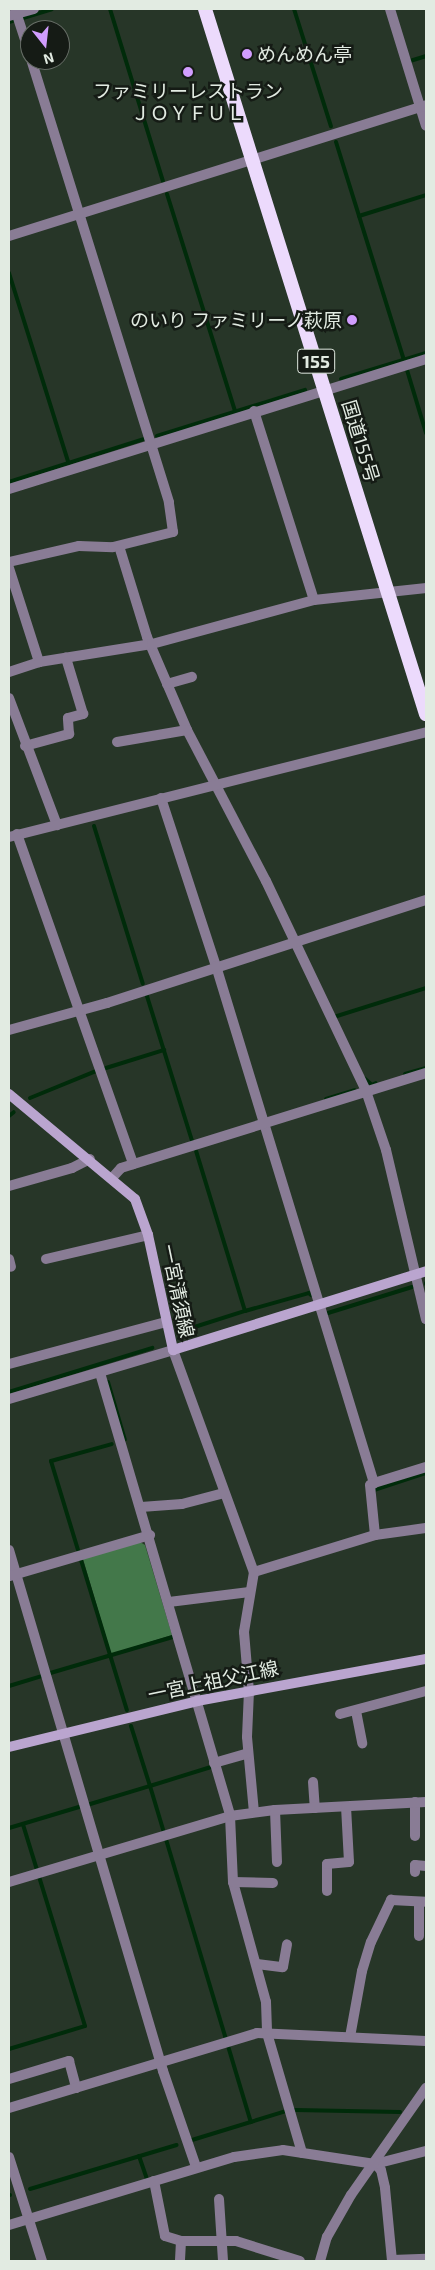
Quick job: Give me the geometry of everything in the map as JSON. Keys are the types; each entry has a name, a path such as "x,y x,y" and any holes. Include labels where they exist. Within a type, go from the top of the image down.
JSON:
{"highway":[{"name":"国道155号","path":"205,9 426,714"}],"main road":[{"name":"一宮清須線","path":"9,1094 90,1159 135,1199 148,1235 173,1350 426,1271"},
{"name":"一宮上祖父江線","path":"9,1747 197,1701 426,1659"}],"street":[{"path":"20,29 14,13 34,9"},
{"path":"390,9 423,106 426,126"},
{"path":"9,562 79,546 119,546 173,532 169,502 35,70"},
{"path":"9,236 423,106"},
{"path":"9,489 254,411 426,359"},
{"path":"254,411 314,600"},
{"path":"119,546 152,644 187,730 294,941 366,1091 386,1150 426,1319"},
{"path":"9,568 39,662"},
{"path":"9,672 39,662 152,644 314,600 426,588"},
{"path":"25,746 69,734 68,718 83,714 66,658"},
{"path":"168,684 192,677"},
{"path":"9,698 25,746 57,824"},
{"path":"117,742 187,730"},
{"path":"133,1164 81,1010 13,835 426,732"},
{"path":"161,798 216,966 374,1483"},
{"path":"9,1030 81,1010 426,900"},
{"path":"112,1178 122,1168 133,1164 426,1073"},
{"path":"9,1186 72,1168 90,1159"},
{"path":"46,1259 148,1235"},
{"path":"9,1364 166,1322"},
{"path":"9,1399 173,1350 254,1572 249,1592 244,1632 249,1691 248,1753 254,1812"},
{"path":"100,1373 150,1535 230,1816 233,1882 266,2002 267,2033 302,2153"},
{"path":"375,1535 370,1485 426,1467"},
{"path":"141,1507 182,1504 224,1492"},
{"path":"254,1572 375,1535 426,1528"},
{"path":"12,1575 150,1535"},
{"path":"9,1550 12,1575 63,1734 161,2061 196,2167"},
{"path":"169,1602 249,1592"},
{"path":"340,1714 426,1691"},
{"path":"356,1710 362,1743"},
{"path":"214,1763 248,1753"},
{"path":"313,1782 314,1808"},
{"path":"415,1802 416,1836"},
{"path":"9,1882 230,1816 275,1810 426,1802"},
{"path":"327,1891 328,1864 349,1862 346,1807"},
{"path":"275,1810 277,1862"},
{"path":"415,1872 415,1865 426,1866"},
{"path":"233,1882 273,1883"},
{"path":"350,2037 362,1972 381,1917 391,1900 423,1902 419,1936"},
{"path":"257,1964 283,1967 287,1944"},
{"path":"9,2108 161,2061 267,2033 426,2041"},
{"path":"9,2079 69,2061 76,2088"},
{"path":"320,2261 327,2237 351,2195 375,2164 426,2088"},
{"path":"9,2225 234,2157 283,2150 375,2164 426,2152"},
{"path":"9,2157 42,2261"},
{"path":"375,2164 381,2170 385,2188 392,2260 426,2259"},
{"path":"154,2181 165,2236 181,2241 223,2241 260,2247 300,2261"},
{"path":"219,2199 223,2261"},
{"path":"180,2261 181,2241"}],"green space":[{"path":"140,1542 145,1545 172,1635 111,1654 83,1559"}],"waterway":[{"path":"23,18 52,9"},
{"path":"110,9 163,181"},
{"path":"294,9 331,126"},
{"path":"9,22 15,20"},
{"path":"410,61 426,56"},
{"path":"336,142 404,360"},
{"path":"167,194 235,411"},
{"path":"359,216 426,195"},
{"path":"9,273 69,464"},
{"path":"341,379 426,353"},
{"path":"407,370 426,433"},
{"path":"157,436 305,390"},
{"path":"9,482 144,439"},
{"path":"94,826 143,984"},
{"path":"334,1017 426,988"},
{"path":"146,993 192,1141"},
{"path":"106,1068 164,1050"},
{"path":"405,1074 426,1068"},
{"path":"30,1098 96,1071"},
{"path":"364,1078 372,1085 376,1083"},
{"path":"326,1099 355,1090"},
{"path":"9,1116 14,1112"},
{"path":"185,1330 245,1311 196,1151"},
{"path":"328,1313 412,1287"},
{"path":"245,1311 309,1293 311,1295"},
{"path":"9,1392 152,1348"},
{"path":"108,1382 125,1440"},
{"path":"78,1550 51,1461 112,1444"},
{"path":"374,1493 374,1490 426,1473"},
{"path":"81,1560 127,1710"},
{"path":"47,1674 173,1637"},
{"path":"9,1686 41,1676"},
{"path":"87,1805 150,1786 131,1726"},
{"path":"211,1767 150,1786 251,2122"},
{"path":"9,1828 79,1807"},
{"path":"9,2049 85,2026 23,1824"},
{"path":"295,2110 400,2112"},
{"path":"192,2140 286,2111"},
{"path":"30,2189 177,2145"},
{"path":"139,2156 147,2179"}],"place":[{"name":"めんめん亭","path":"247,54"},
{"name":"ファミリーレストラン ＪＯＹＦＵＬ","path":"188,72"},
{"name":"のいり ファミリーノ萩原","path":"352,320"}]}
